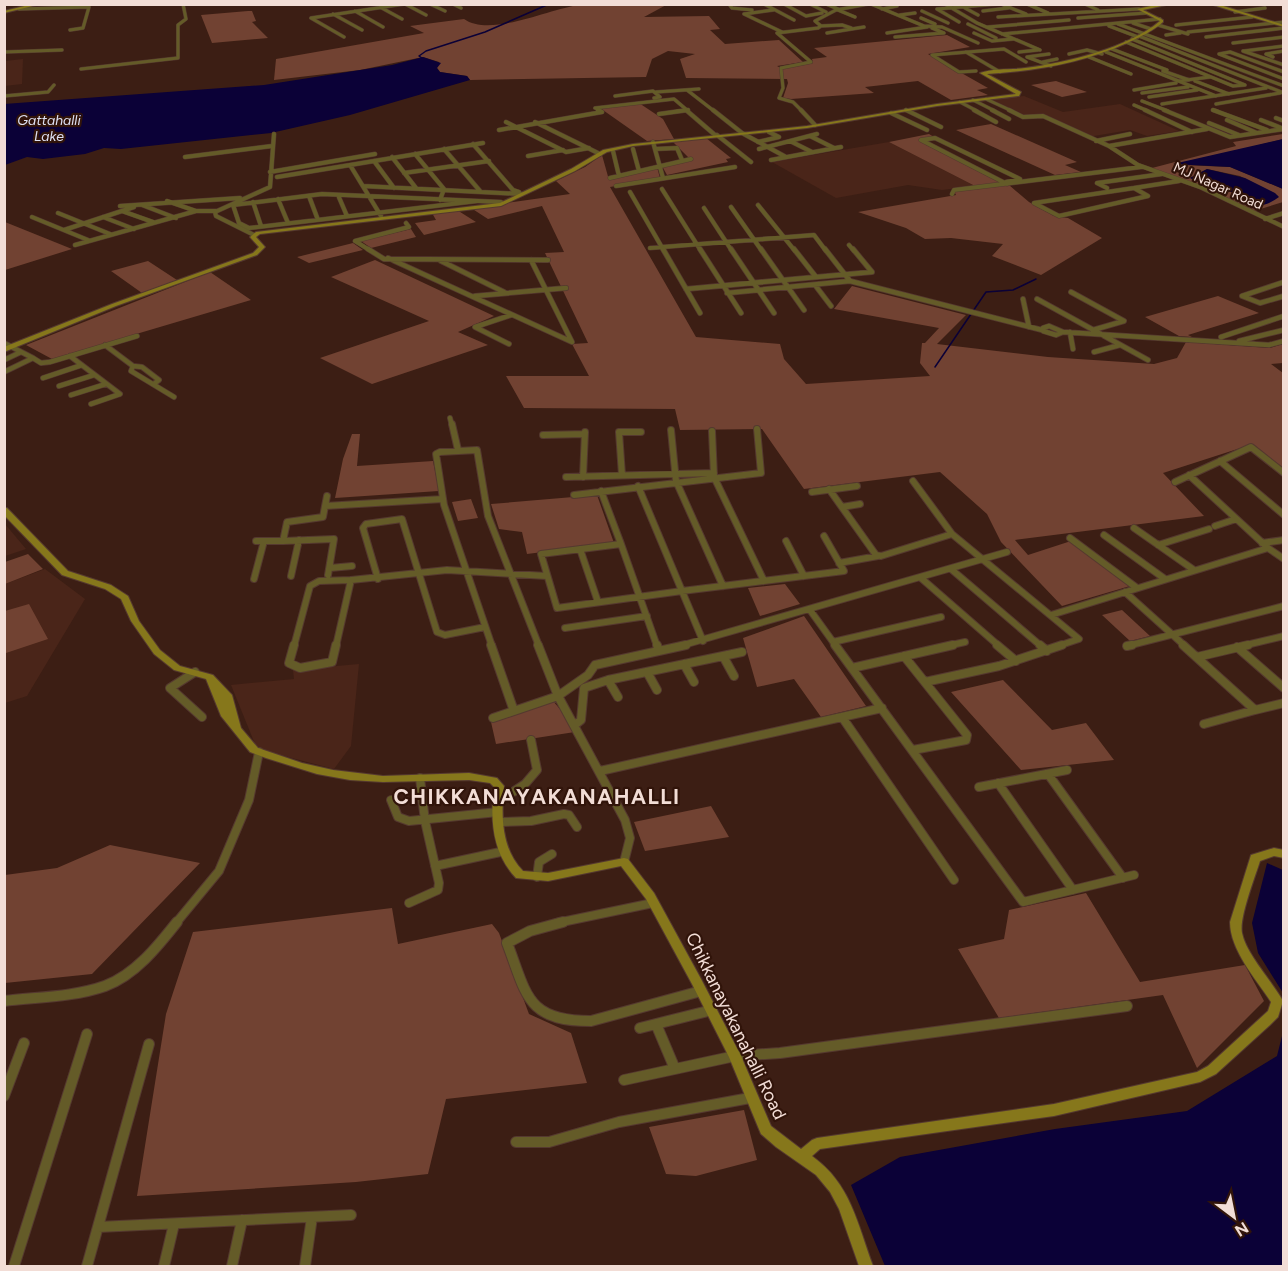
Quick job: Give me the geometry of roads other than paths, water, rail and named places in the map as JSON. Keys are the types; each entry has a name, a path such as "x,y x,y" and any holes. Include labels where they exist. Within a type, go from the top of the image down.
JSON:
{"street":[{"path":"4,12 39,4"},
{"path":"81,69 178,58 178,25 186,19 183,4"},
{"path":"374,4 402,19"},
{"path":"344,37 311,18 405,4 426,15"},
{"path":"430,4 445,11"},
{"path":"453,4 460,8"},
{"path":"729,4 732,8 755,11 773,10"},
{"path":"810,4 826,12"},
{"path":"826,4 855,17"},
{"path":"766,6 783,5 805,16 870,4 944,33 895,37"},
{"path":"945,4 972,20 1040,50 1019,52"},
{"path":"1027,4 1038,5 1050,14"},
{"path":"1085,4 1100,11"},
{"path":"1097,4 1110,10"},
{"path":"1110,4 1120,9"},
{"path":"1122,4 1132,8"},
{"path":"1211,4 1283,28"},
{"path":"1001,5 1016,8 1029,16"},
{"path":"948,23 923,10 1001,5 1037,15"},
{"path":"983,11 1038,5"},
{"path":"1078,18 1154,5 1167,5"},
{"path":"766,6 794,20"},
{"path":"882,9 897,6"},
{"path":"20,9 89,7 82,29 76,32"},
{"path":"1045,12 1078,7 1088,12"},
{"path":"965,8 978,15"},
{"path":"993,14 1016,8"},
{"path":"998,17 1132,8 1141,9 1160,19"},
{"path":"1235,12 1264,8"},
{"path":"937,9 960,23 972,20"},
{"path":"1074,16 1141,9"},
{"path":"890,12 906,10"},
{"path":"355,11 383,27"},
{"path":"755,11 744,15 782,32"},
{"path":"826,12 815,21 829,33 864,27"},
{"path":"897,15 915,13"},
{"path":"333,14 362,30"},
{"path":"814,15 821,16"},
{"path":"1089,21 1152,16"},
{"path":"1176,25 1252,17"},
{"path":"921,18 935,24"},
{"path":"1132,25 1136,22 1160,19"},
{"path":"501,202 338,195 233,205 238,222 248,228 347,216 501,204 573,170 600,154 653,142 815,125 1020,94 982,73 1052,66 1089,57 1157,27 1162,21 1160,19"},
{"path":"815,125 793,102 779,98 783,87 781,68 811,62 777,33 842,20"},
{"path":"987,27 1069,20"},
{"path":"1226,20 1232,22"},
{"path":"1142,21 1188,34 1162,38"},
{"path":"887,33 935,24 979,22"},
{"path":"1136,22 1146,25"},
{"path":"820,26 845,26 858,23"},
{"path":"1002,34 1124,23 1132,25 1141,35"},
{"path":"1188,32 1273,23"},
{"path":"968,24 996,38"},
{"path":"1074,24 1086,27"},
{"path":"1112,24 1283,93"},
{"path":"1118,24 1221,76 1245,85 1233,86 1126,42"},
{"path":"1042,25 1056,30"},
{"path":"845,26 854,29"},
{"path":"926,26 942,27 978,43"},
{"path":"1104,26 1162,38 1283,86"},
{"path":"1157,27 1172,29"},
{"path":"1206,37 1283,28"},
{"path":"70,30 82,29"},
{"path":"996,31 1012,29"},
{"path":"1177,31 1166,34 1182,33"},
{"path":"974,33 992,41 1013,39"},
{"path":"1270,33 1283,37"},
{"path":"1258,34 1271,38"},
{"path":"1246,36 1258,40"},
{"path":"1232,37 1246,42"},
{"path":"1233,43 1283,37"},
{"path":"1221,39 1241,46"},
{"path":"26,43 27,50"},
{"path":"999,45 1022,43"},
{"path":"1011,48 1030,46"},
{"path":"1284,46 1243,51 1284,68"},
{"path":"1093,47 1143,61 1158,69 1167,70 1232,94"},
{"path":"976,71 958,72 932,55 1004,49 1026,62"},
{"path":"4,52 62,50"},
{"path":"1069,54 1087,50 1107,51 1219,97"},
{"path":"968,51 999,71"},
{"path":"1275,69 1230,52 1219,54 1284,79"},
{"path":"1049,54 1027,57 1052,66"},
{"path":"1266,54 1284,56 1273,57 1266,54"},
{"path":"1089,57 1131,74"},
{"path":"1041,62 1057,59"},
{"path":"1137,64 1143,61"},
{"path":"1137,64 1151,66"},
{"path":"1134,90 1210,77 1284,68"},
{"path":"4,96 48,92 54,85"},
{"path":"1162,104 1283,86"},
{"path":"1142,93 1191,87"},
{"path":"615,96 699,89"},
{"path":"687,90 742,133 786,157"},
{"path":"1149,97 1199,90"},
{"path":"617,102 660,97 656,92"},
{"path":"1216,104 1283,93"},
{"path":"1181,97 1197,104"},
{"path":"1167,98 1182,106"},
{"path":"499,130 602,112 596,108 670,99 677,100 751,162"},
{"name":"MJ Nagar Road","path":"986,99 1023,117 1043,116 1108,146 1112,152 1144,167 1182,180 1282,226"},
{"path":"973,100 1009,119"},
{"path":"1142,101 1230,137 1284,129"},
{"path":"1156,101 1168,107"},
{"path":"960,102 996,122"},
{"path":"1134,105 1192,132"},
{"path":"1143,109 1156,107"},
{"path":"659,114 688,110"},
{"path":"906,110 941,127"},
{"path":"1213,110 1269,131"},
{"path":"891,113 927,130"},
{"path":"1276,118 1284,121"},
{"path":"530,119 600,154"},
{"path":"1227,120 1257,133"},
{"path":"1261,120 1284,129"},
{"path":"506,122 563,150"},
{"path":"1209,123 1241,136"},
{"path":"1108,146 1207,129"},
{"path":"758,142 779,136 769,132"},
{"path":"121,208 157,224 196,212 213,211 270,188 274,134"},
{"path":"759,149 817,134"},
{"path":"1096,141 1130,134"},
{"path":"810,136 834,148"},
{"path":"935,138 1020,179 1007,183 921,140 935,138"},
{"path":"790,141 812,152"},
{"path":"653,142 663,178"},
{"path":"278,177 374,161 391,156 483,143"},
{"path":"473,144 513,190 522,194"},
{"path":"185,157 272,146"},
{"path":"771,160 841,147"},
{"path":"528,156 589,148"},
{"path":"655,149 676,148 682,160"},
{"path":"444,149 480,191"},
{"path":"633,149 639,171"},
{"path":"613,151 619,176"},
{"path":"270,172 375,154"},
{"path":"415,154 444,189"},
{"path":"391,156 416,188"},
{"path":"610,178 690,159"},
{"path":"374,161 394,188"},
{"path":"404,173 489,161"},
{"path":"350,165 381,215"},
{"path":"616,186 735,167"},
{"path":"952,194 954,190 1144,167"},
{"path":"1107,188 1097,183 1164,174"},
{"path":"1022,175 1033,180"},
{"path":"1114,180 1125,185"},
{"path":"1132,187 1148,196 1059,216 1034,203 1132,187 1182,180"},
{"path":"363,186 522,194"},
{"path":"440,200 444,189"},
{"path":"662,189 741,313"},
{"path":"630,192 700,313"},
{"path":"338,195 347,216"},
{"path":"309,196 318,220"},
{"path":"64,230 103,217 121,208 151,202 244,198"},
{"path":"406,198 411,209"},
{"path":"278,199 288,223"},
{"path":"167,201 196,212"},
{"path":"254,235 411,209 477,201"},
{"path":"121,208 151,202"},
{"path":"253,202 261,226"},
{"path":"142,205 176,218"},
{"path":"758,205 816,277"},
{"path":"731,207 804,310"},
{"path":"704,208 774,313"},
{"path":"4,350 114,305 255,254 262,247 254,235 216,216 213,211"},
{"path":"58,213 114,235 153,222"},
{"path":"1266,219 1284,213"},
{"path":"32,217 89,240"},
{"path":"103,217 135,229"},
{"path":"406,223 409,227 355,241 384,260 388,258 548,260"},
{"path":"75,245 110,234"},
{"path":"650,248 814,235 850,281"},
{"path":"687,289 872,272 849,245"},
{"path":"388,258 567,342 572,342 531,260"},
{"path":"436,259 506,293"},
{"path":"727,292 850,281 1042,330 1052,326 1063,332 1269,345 1284,341"},
{"path":"1284,282 1242,296 1260,303 1284,296"},
{"path":"815,285 831,306"},
{"path":"472,296 566,288"},
{"path":"1071,292 1124,321 1093,330"},
{"path":"1023,299 1029,327"},
{"path":"1037,299 1148,360"},
{"path":"509,344 475,327 511,315"},
{"path":"1221,337 1282,318"},
{"path":"1239,341 1284,330"},
{"path":"1070,332 1073,349"},
{"path":"4,343 44,363 137,336"},
{"path":"105,345 134,366 142,367 159,380 155,383"},
{"path":"1094,352 1120,345"},
{"path":"4,360 21,352"},
{"path":"70,356 120,394 91,404"},
{"path":"4,372 33,358"},
{"path":"43,378 82,365"},
{"path":"134,366 131,371 147,383 155,383 174,397"},
{"path":"59,386 94,375"},
{"path":"71,395 105,384"},
{"path":"450,418 458,450"},
{"path":"566,477 675,477 761,473 757,429"},
{"path":"671,430 675,477 723,586"},
{"path":"712,431 714,475 764,581"},
{"path":"622,476 619,432 641,432"},
{"path":"543,435 585,433 583,477"},
{"path":"1175,482 1251,447 1284,473"},
{"path":"4,510 65,573 108,587 125,598 135,621 157,652 177,668 210,677 224,714 254,750 292,764 340,775 383,779 494,780 499,786 498,812 505,851 515,871 520,875 537,877 624,862 630,838 625,820 576,724 558,696 509,574 488,516 477,450 458,450 436,454 443,499 514,711"},
{"path":"1220,461 1284,514"},
{"path":"1189,475 1265,546 1284,559"},
{"path":"574,495 638,486 675,477"},
{"path":"913,481 952,534 1079,639 1016,661 925,682"},
{"path":"638,486 702,641"},
{"path":"812,492 857,486"},
{"path":"829,489 878,556"},
{"path":"601,491 659,651"},
{"path":"282,541 287,522 323,517 327,496"},
{"path":"325,506 443,499"},
{"path":"842,507 860,504"},
{"path":"378,579 363,528 366,525 397,519 405,521 439,634 485,627"},
{"path":"1158,545 1236,519"},
{"path":"1134,528 1194,570"},
{"path":"839,563 878,556 952,534"},
{"path":"1104,535 1165,579"},
{"path":"621,544 541,554 556,608 844,572 824,536"},
{"path":"1070,538 1137,588"},
{"path":"256,542 334,539 329,571 352,566"},
{"path":"291,576 299,540"},
{"path":"1051,615 1284,540"},
{"path":"254,579 264,541"},
{"path":"786,541 804,576"},
{"path":"580,549 597,603"},
{"path":"493,718 558,696 588,675 595,665 702,641 1007,552"},
{"path":"951,569 1047,651"},
{"path":"351,580 332,662 300,668 292,666 289,663 310,586 319,581 378,579 447,570 547,576"},
{"path":"921,578 1016,661"},
{"path":"1125,592 1255,711"},
{"path":"1127,646 1284,606"},
{"path":"810,610 1023,902 1134,875"},
{"path":"565,628 647,616"},
{"path":"833,642 941,617"},
{"path":"1197,657 1284,636"},
{"path":"1275,638 1284,645"},
{"path":"852,668 965,642"},
{"path":"1237,647 1284,688"},
{"path":"576,724 581,720 584,688 608,680 741,652"},
{"path":"723,656 734,676"},
{"path":"904,656 967,738 913,750"},
{"path":"684,664 694,682"},
{"path":"195,672 170,688 202,717"},
{"path":"647,672 657,690"},
{"path":"608,680 618,697"},
{"path":"1204,724 1284,703"},
{"path":"600,771 882,708"},
{"path":"842,717 954,880"},
{"path":"498,812 537,770 531,740"},
{"path":"4,1001 74,993 106,986 131,971 154,950 219,871 249,800 259,752"},
{"path":"979,787 1067,770"},
{"path":"1048,774 1124,878"},
{"path":"409,903 438,890 439,883 425,821 420,778"},
{"path":"998,783 1073,890"},
{"path":"391,800 401,819 425,821 498,812 531,821 564,814 569,815 577,827"},
{"path":"435,866 505,851"},
{"path":"802,1156 817,1144 1054,1110 1204,1075 1245,1042 1274,1013 1277,1001 1239,944 1236,922 1255,858 1274,852 1284,854"},
{"path":"537,877 539,862 552,854"},
{"name":"Chikkanayakanahalli Road","path":"624,862 653,903 712,1010 735,1056 750,1098 766,1130 827,1177 838,1192 866,1266"},
{"path":"653,903 544,927 511,937 507,943 530,1002 543,1012 583,1022 701,991"},
{"path":"624,1080 735,1056 780,1053 1128,1006"},
{"path":"640,1028 712,1010"},
{"path":"656,1024 675,1069"},
{"path":"14,1266 87,1034"},
{"path":"4,1096 24,1042"},
{"path":"87,1266 149,1044"},
{"path":"516,1142 534,1144 549,1142 619,1122 750,1098"},
{"path":"98,1227 351,1215"},
{"path":"304,1266 312,1217"},
{"path":"232,1266 242,1220"},
{"path":"164,1266 174,1224"}],"water":[{"name":"Gattahalli Lake","path":"423,57 441,63 437,68 440,72 467,76 470,80 350,115 271,133 121,149 104,148 85,154 43,159 27,157 5,165 4,104 264,85 392,65"},
{"path":"1283,139 1283,189 1230,167 1173,164"},
{"path":"1207,169 1245,178 1279,197 1264,205 1248,205 1238,201 1245,197 1233,192 1220,192 1190,178"},
{"path":"1267,863 1283,870 1283,993 1258,953 1252,923"},
{"path":"1283,1032 1283,1266 885,1266 851,1185 900,1157 1055,1129 1187,1111 1277,1056"}],"waterway":[{"path":"422,58 419,56 426,51 485,32 549,4"},
{"path":"935,367 986,292 1013,290 1036,279"}],"district":[{"name":"CHIKKANAYAKANAHALLI","path":"537,796"}]}
